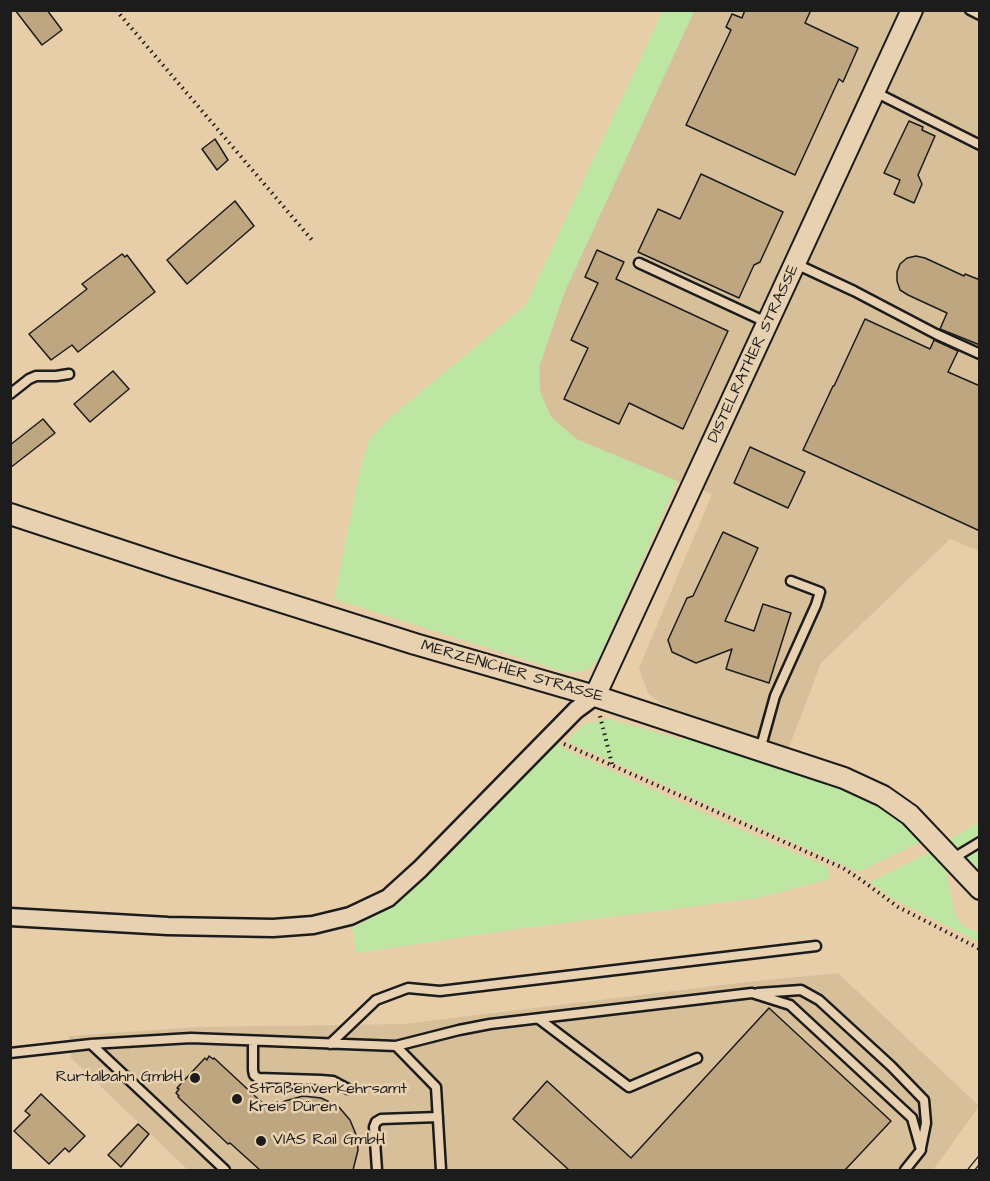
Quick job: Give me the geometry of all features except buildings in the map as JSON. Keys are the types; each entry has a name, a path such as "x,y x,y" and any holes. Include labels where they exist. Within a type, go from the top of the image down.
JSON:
{"street":[{"name":"DISTELRATHER STRASSE","path":"595,696 912,10"},
{"name":"MERZENICHER STRASSE","path":"10,514 415,644 595,696 844,778 883,796 910,815 980,889"},
{"path":"10,917 168,926 273,928 313,925 350,916 388,898 420,869 576,710 595,696"}],"lane":[{"path":"970,10 980,15"},
{"path":"875,92 980,145"},
{"path":"639,263 769,323"},
{"path":"796,264 980,354"},
{"path":"10,394 36,376 69,374"},
{"path":"759,750 775,696 820,592 791,581"},
{"path":"952,859 980,842"},
{"path":"330,1044 376,1000 408,988 440,991 816,946"},
{"path":"10,1053 91,1044 191,1038 396,1046 490,1024 752,993 801,990 819,1000 891,1066 924,1101 927,1124 921,1150 905,1170"},
{"path":"752,993 790,1005 895,1102 912,1118 921,1150"},
{"path":"539,1019 628,1087 697,1059"},
{"path":"254,1041 253,1070 258,1078 333,1081 348,1089"},
{"path":"91,1044 225,1170"},
{"path":"396,1046 436,1087 441,1170"},
{"path":"376,1170 374,1127 376,1122 381,1119 438,1117"}],"path":[{"path":"116,10 312,240"},
{"path":"595,696 612,765"},
{"path":"549,737 843,868 898,907 980,949"}],"shaded area":[{"path":"694,11 979,11 979,551 950,539 821,663 789,747 700,719 660,703 648,693 639,668 712,494 576,439 551,417 540,392 539,367 565,291"},
{"path":"838,973 979,1106 933,1170 188,1170 71,1058 69,1036 199,1027 404,1024"}],"green space":[{"path":"663,10 694,11 565,291 539,367 540,392 551,417 576,439 677,481 598,660 589,668 579,672 564,672 334,599 360,468 369,440 388,419 525,306"},
{"path":"609,719 682,740 682,734 811,776 862,796 898,815 924,840 859,872 566,741 584,724"},
{"path":"557,743 562,748 721,821 828,867 829,879 758,898 524,928 356,953 352,928 388,909 443,860"},
{"path":"979,822 979,874 949,840"},
{"path":"934,850 944,862 954,912 960,923 979,934 979,942 890,897 870,882"}],"railway":[{"path":"971,1170 980,1159"}],"place":[{"name":"Rurtalbahn GmbH","path":"195,1078"},
{"name":"Straßenverkehrsamt Kreis Düren","path":"237,1099"},
{"name":"VIAS Rail GmbH","path":"261,1141"}]}
